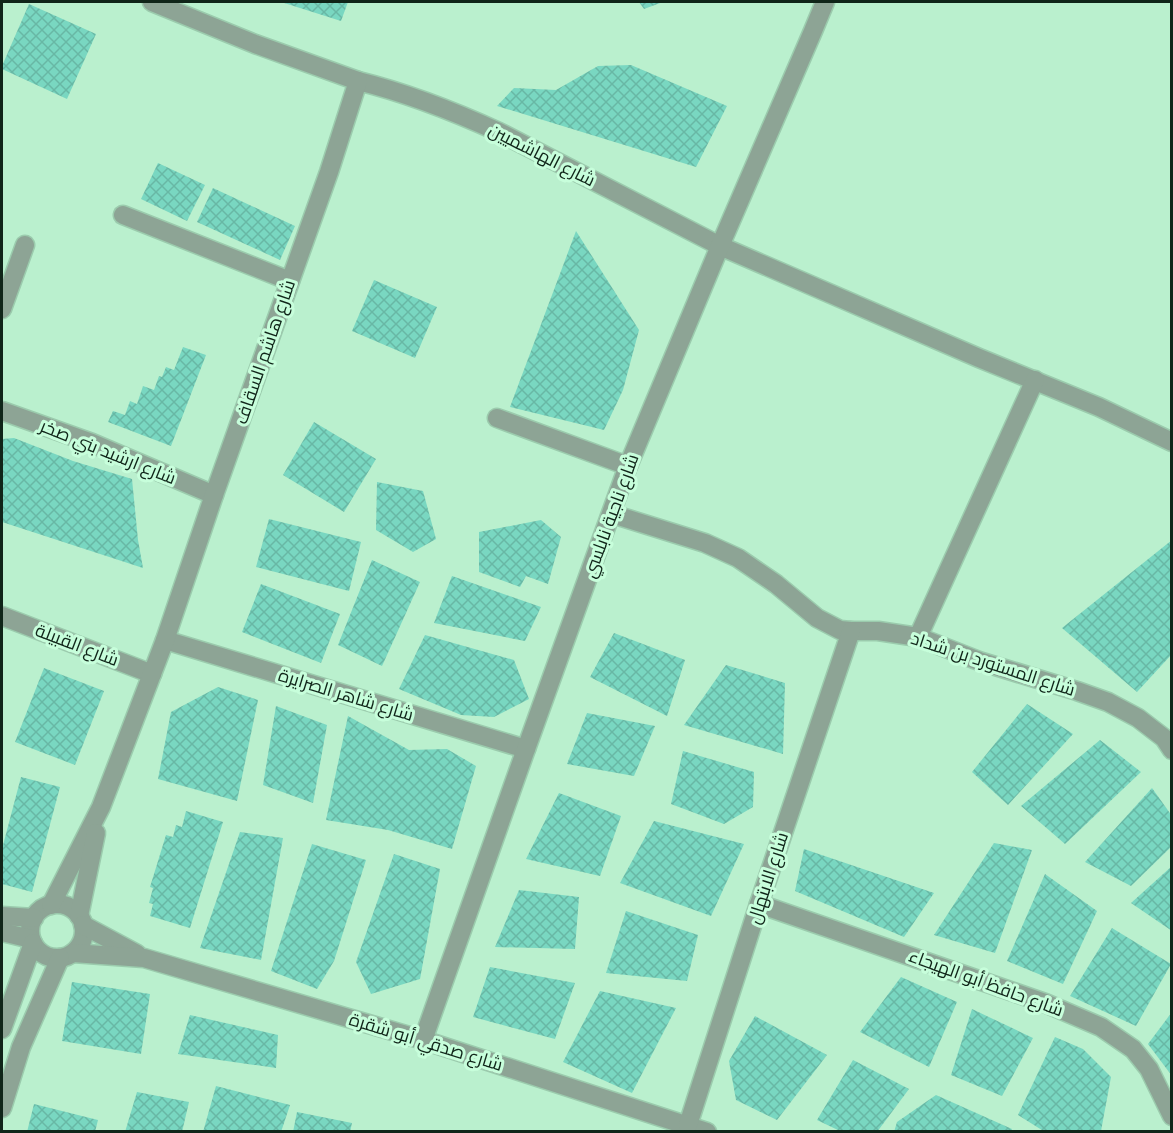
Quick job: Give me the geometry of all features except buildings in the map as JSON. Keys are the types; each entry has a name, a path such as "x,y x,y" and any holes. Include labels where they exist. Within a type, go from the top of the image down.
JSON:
{"street":[{"path":"152,2 191,9 291,58 358,81"},
{"name":"شارع ناجية نابلسي","path":"423,1040 628,466 825,2"},
{"name":"شارع الهاشميين","path":"358,81 416,98 499,132 720,246 979,358 1099,407 1172,442"},
{"name":"شارع هاشم السقاف","path":"51,905 101,807 165,640 329,172 358,81"},
{"path":"123,216 290,281"},
{"path":"2,309 26,245"},
{"path":"918,637 1035,380"},
{"name":"شارع ارشيد بني صخر","path":"2,411 92,443 214,495"},
{"path":"497,418 628,466"},
{"name":"شارع المستورد بن شداد","path":"612,514 705,543 738,558 776,584 817,618 840,630 878,631 918,637 979,661 1108,702 1138,718 1164,738 1172,750"},
{"name":"شارع القبيلة","path":"2,616 152,674"},
{"name":"شارع الابتهال","path":"688,1125 759,904 851,631"},
{"name":"شارع شاهر الصرايرة","path":"165,640 526,749"},
{"name":"شارع هاشم السقاف","path":"81,921 101,807"},
{"name":"شارع حافظ أبو الهيجاء","path":"759,904 1045,1003 1101,1027 1133,1049 1149,1069 1172,1116"},
{"path":"2,1108 21,1047 66,956 80,945 84,936 81,921 71,908 51,905 41,910 34,918 30,928 32,941 37,950 44,955 51,958 66,956"},
{"path":"2,916 34,918"},
{"name":"شارع صدقي أبو شقرة","path":"81,921 144,958 423,1040 707,1131"},
{"path":"2,932 32,941"},
{"path":"2,1029 32,941"},
{"name":"شارع صدقي أبو شقرة","path":"66,956 144,958"}]}
